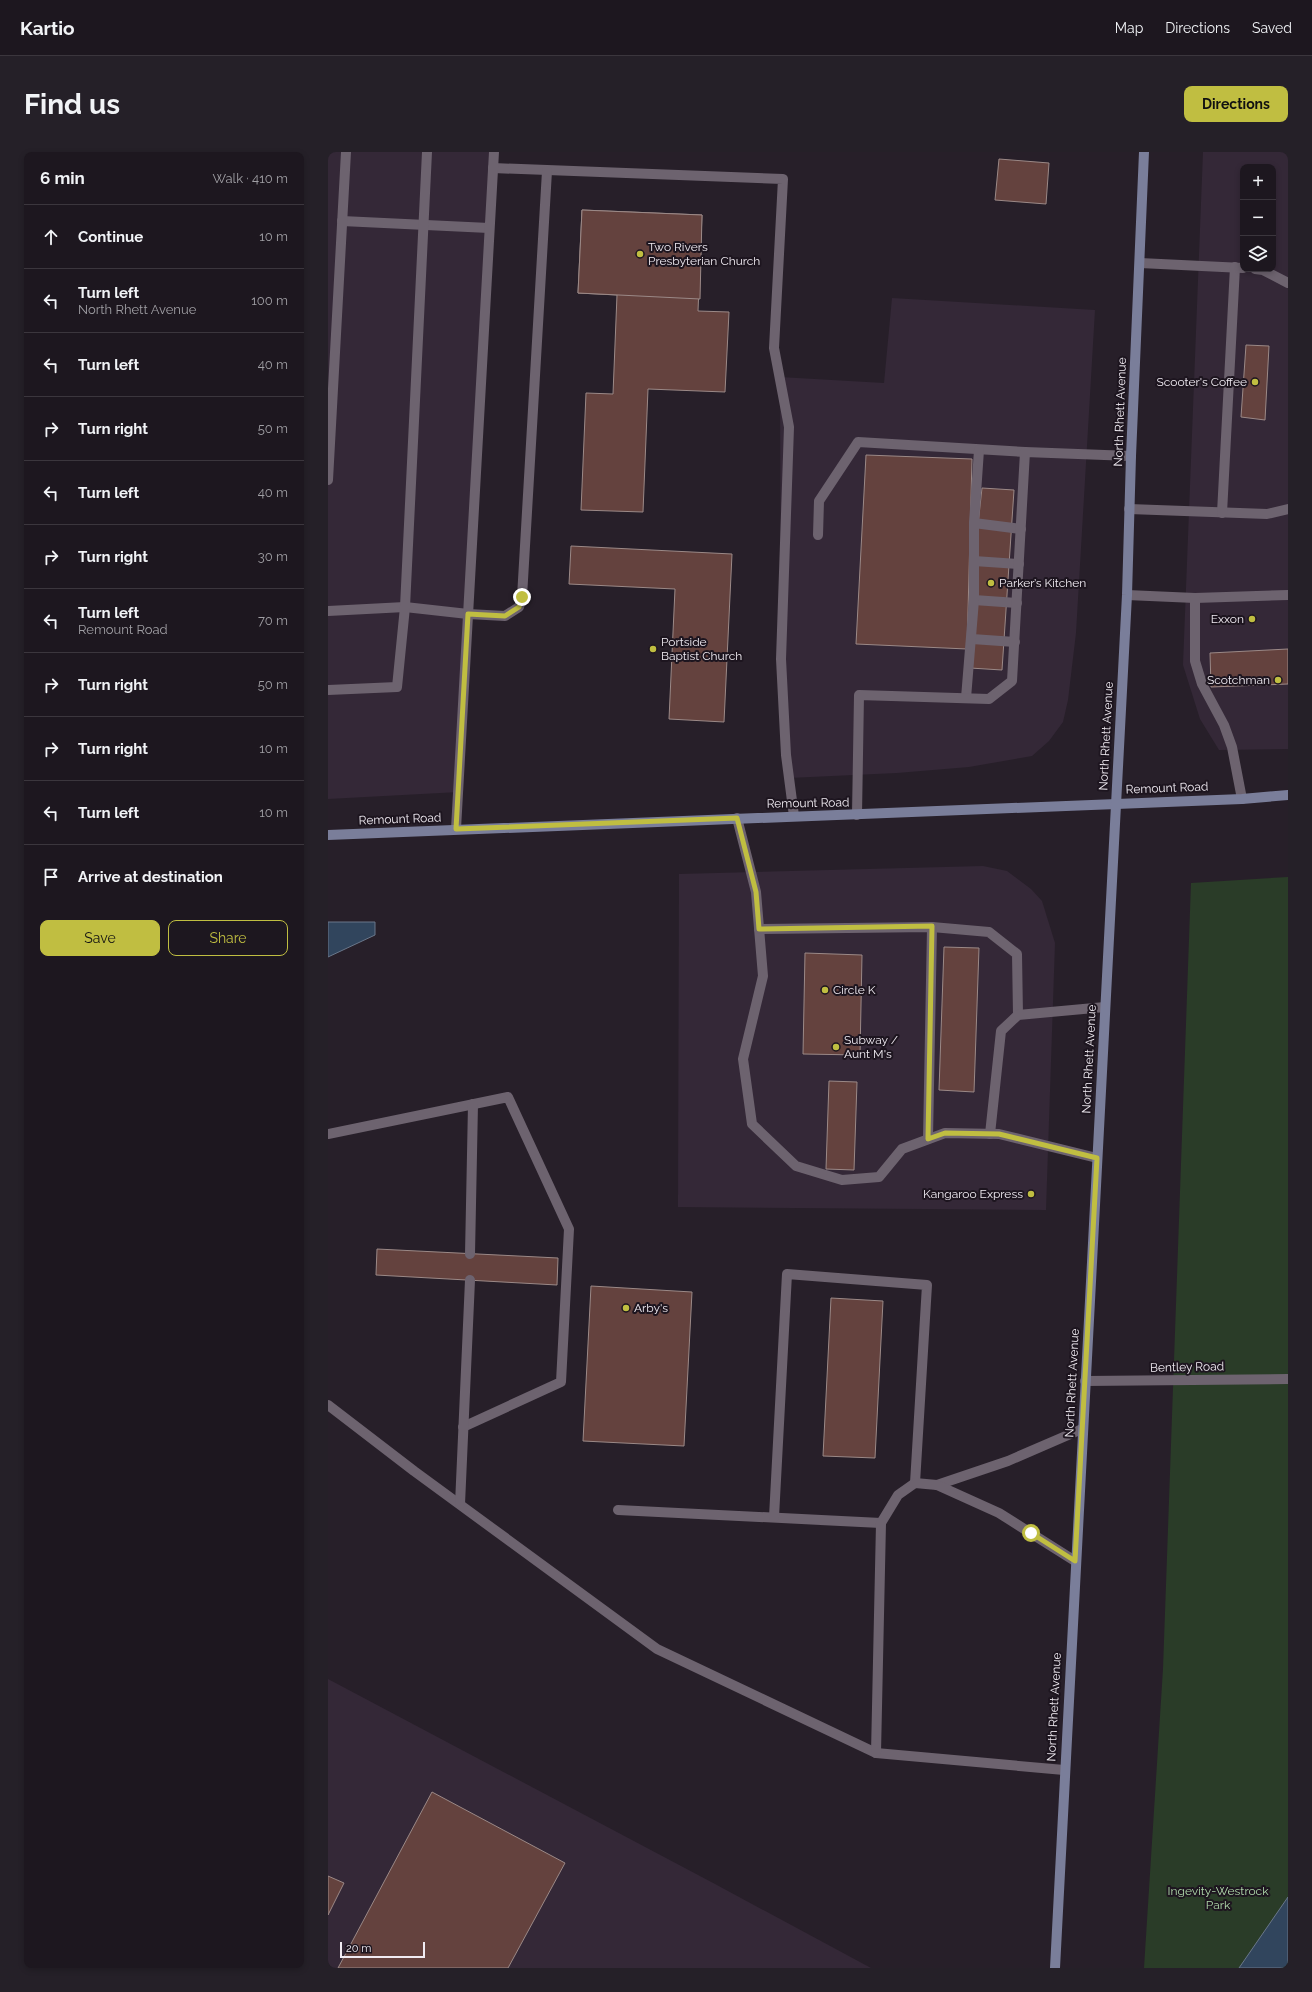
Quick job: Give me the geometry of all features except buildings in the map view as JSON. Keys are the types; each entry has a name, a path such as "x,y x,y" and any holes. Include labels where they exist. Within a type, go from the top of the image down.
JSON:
{"main road":[{"name":"North Rhett Avenue","path":"1055,1968 1104,1007 1127,595 1131,456 1144,152"},
{"name":"Remount Road","path":"328,835 1242,799 1288,795"}],"street":[{"path":"328,480 346,152"},
{"path":"328,690 397,687 405,607 427,152"},
{"path":"456,829 494,152"},
{"path":"493,168 783,179 774,348 789,427 781,659 786,755 794,816"},
{"path":"328,611 405,607 468,614 505,616 519,607 522,597 547,171"},
{"path":"342,221 489,228"},
{"path":"1140,263 1239,268 1222,513"},
{"path":"1267,272 1288,283"},
{"path":"818,535 819,501 858,442 979,450 1131,456"},
{"path":"966,698 972,639 974,600 974,523 979,450"},
{"path":"857,815 859,695 989,699 1012,681 1025,452"},
{"path":"1129,509 1267,514 1288,509"},
{"path":"974,523 1021,529"},
{"path":"974,561 1019,564"},
{"path":"1127,595 1195,598 1288,595"},
{"path":"1195,598 1194,661 1202,684 1224,725 1232,747 1242,799"},
{"path":"974,600 1017,602"},
{"path":"972,639 1015,642"},
{"path":"737,818 756,892 763,976 743,1059 752,1124 796,1166 842,1180 879,1177 902,1149 945,1133 999,1134 1097,1158"},
{"path":"759,929 932,926 989,932 1017,954 1018,1015"},
{"path":"928,1139 932,926"},
{"path":"990,1134 1001,1030 1018,1015 1104,1007"},
{"path":"328,1134 508,1097 569,1229 560,1382 463,1427"},
{"path":"470,1254 473,1104"},
{"path":"774,1518 787,1274 927,1285 915,1483"},
{"path":"460,1504 470,1280"},
{"name":"Bentley Road","path":"1086,1381 1288,1379"},
{"path":"328,1405 657,1649 876,1753 1064,1770"},
{"path":"937,1485 1008,1462 1082,1429"},
{"path":"876,1753 881,1523 898,1495 915,1483 937,1485 999,1513 1075,1561"},
{"path":"618,1510 881,1523"}],"shaded area":[{"path":"328,152 494,152 459,792 328,799"},
{"path":"1203,152 1288,152 1288,749 1219,750 1200,719 1183,665"},
{"path":"892,298 1095,310 1076,633 1068,700 1063,722 1049,741 1032,756 969,767 897,773 789,778 781,659 780,377 884,383"},
{"path":"983,866 1007,871 1031,889 1042,901 1055,943 1046,1210 678,1207 679,874"},
{"path":"328,1679 715,1884 871,1968 328,1968"}],"green space":[{"name":"Ingevity-Westrock Park","path":"1288,877 1288,1968 1144,1968 1163,1669 1191,883"}],"water":[{"path":"328,922 375,922 375,935 328,957"},
{"path":"1288,1897 1288,1968 1239,1968"}],"place":[{"name":"Two Rivers Presbyterian Church","path":"640,254"},
{"name":"Scooter's Coffee","path":"1255,382"},
{"name":"Parker’s Kitchen","path":"991,583"},
{"name":"Exxon","path":"1252,619"},
{"name":"Portside Baptist Church","path":"653,649"},
{"name":"Scotchman","path":"1278,680"},
{"name":"Circle K","path":"825,990"},
{"name":"Subway / Aunt M's","path":"836,1047"},
{"name":"Kangaroo Express","path":"1031,1194"},
{"name":"Arby's","path":"626,1308"}],"route":[{"path":"522,597 519,607 505,616 468,614 456,829 737,818 756,892 759,929 932,926 928,1139 945,1133 999,1134 1097,1158 1075,1561 1031,1533"}]}
